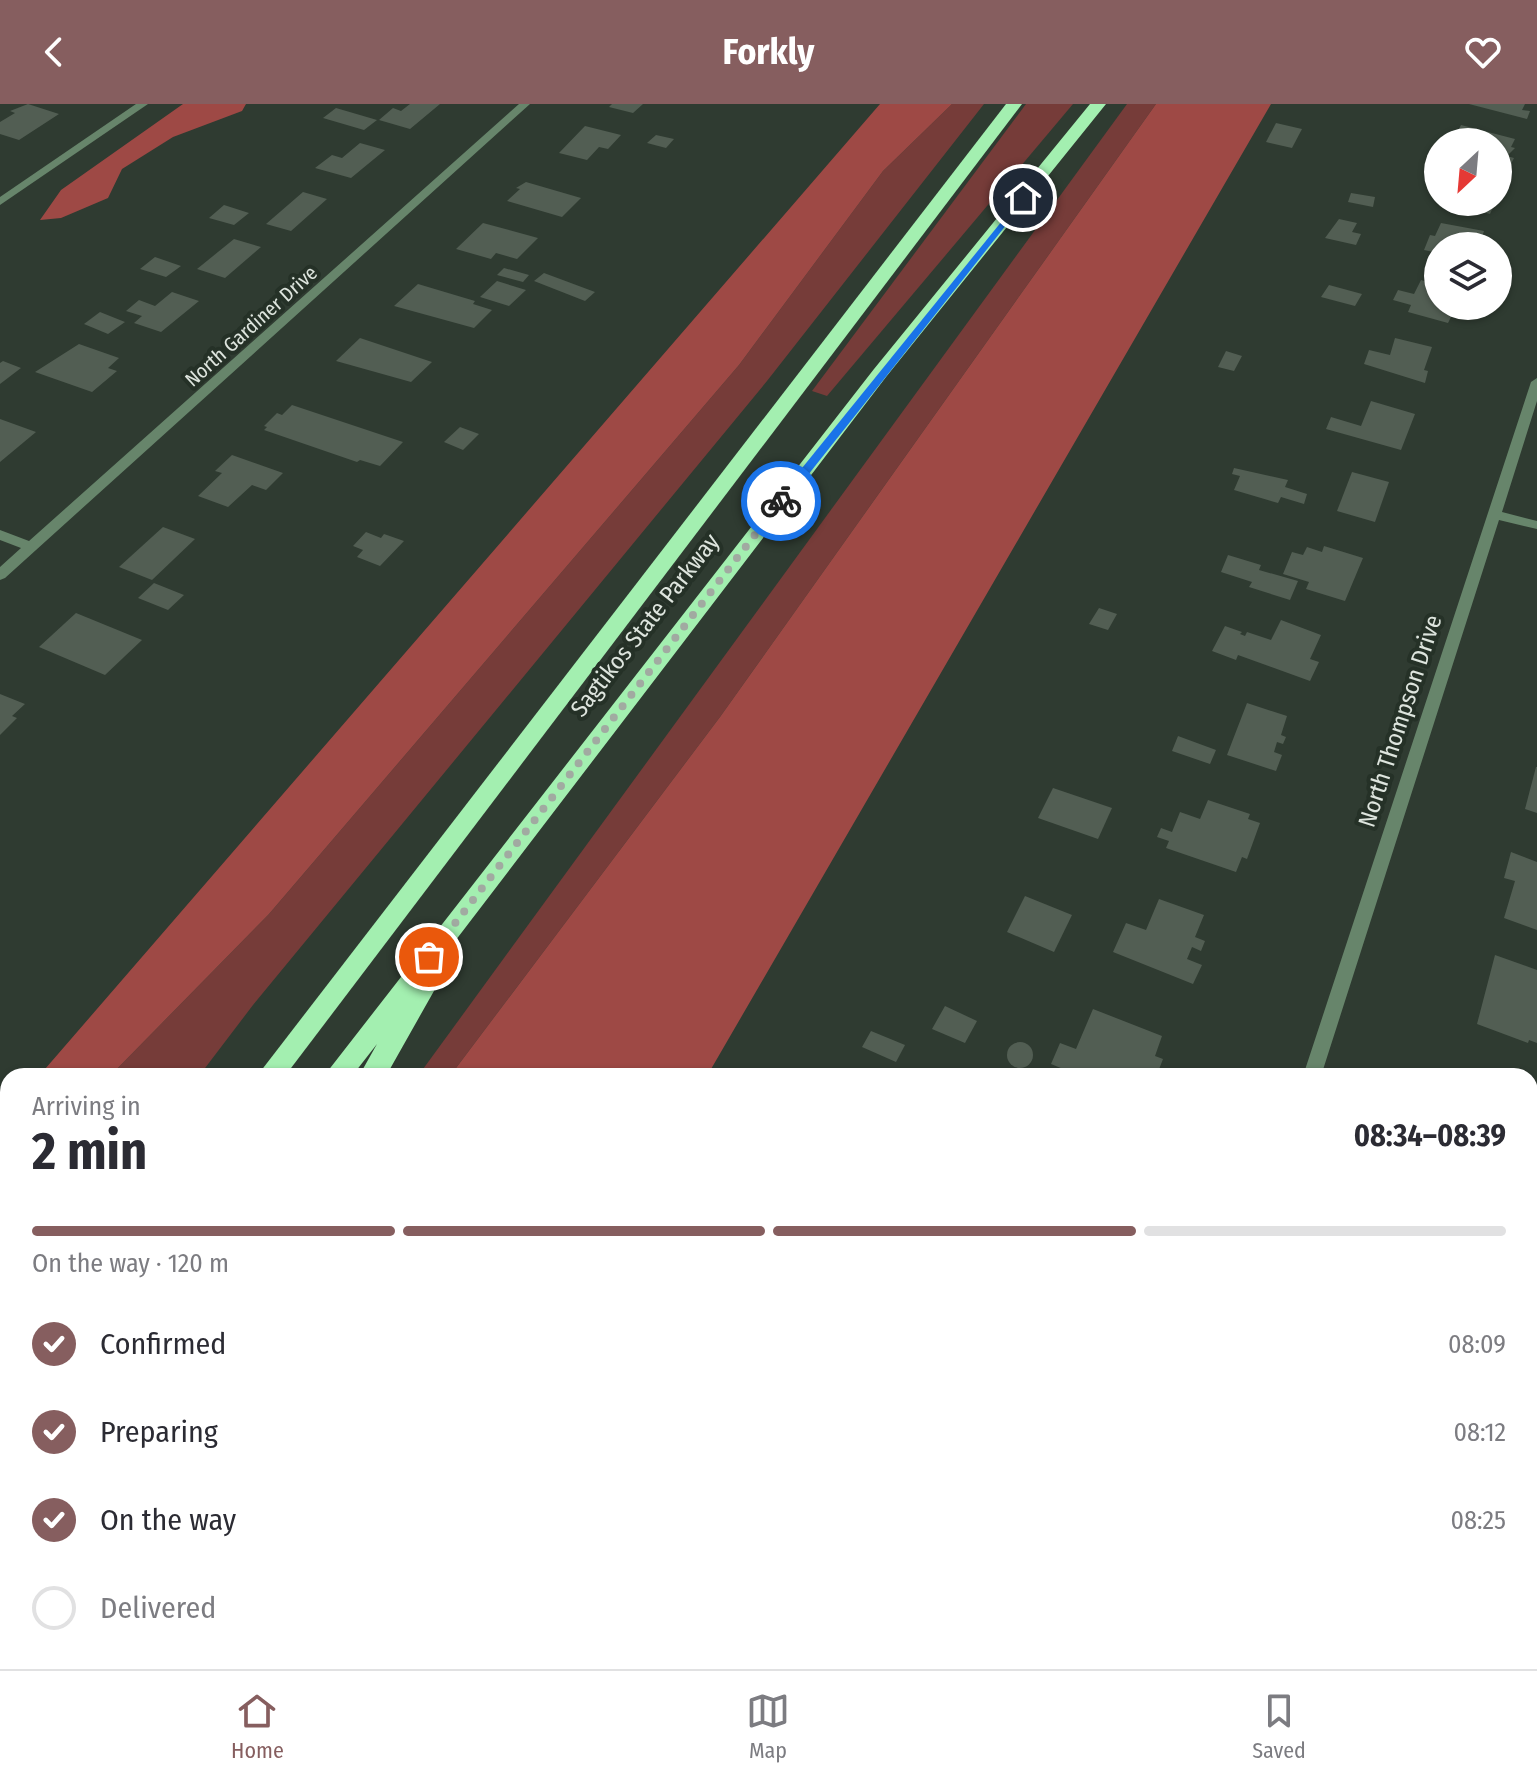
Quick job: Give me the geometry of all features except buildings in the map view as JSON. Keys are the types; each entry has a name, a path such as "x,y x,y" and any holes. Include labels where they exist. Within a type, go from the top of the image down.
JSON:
{"highway":[{"name":"Sagtikos State Parkway","path":"276,1068 1014,104"},
{"name":"Sagtikos State Parkway","path":"343,1068 870,386 1098,104"},
{"path":"377,1068 484,885"}],"street":[{"path":"0,202 143,104"},
{"name":"North Gardiner Drive","path":"0,575 525,104"},
{"name":"North Thompson Drive","path":"1315,1068 1537,382"},
{"path":"1494,514 1537,525"},
{"path":"0,535 31,547"}],"shaded area":[{"path":"183,104 246,104 242,111 173,137 122,169 108,198 61,218 40,220 61,190"},
{"path":"880,104 952,104 883,171 739,365 269,914 118,1068 46,1068"},
{"path":"952,104 984,104 767,381 253,1005 205,1068 118,1068 269,914 739,365 883,171"},
{"path":"1026,104 1073,104 827,396 812,391"},
{"path":"1127,104 1156,104 720,717 456,1068 424,1068"},
{"path":"1156,104 1271,104 712,1068 456,1068 720,717"}],"way so far":[{"path":"429,957 781,501"}],"route":[{"path":"781,501 955,279 1023,198"}]}
